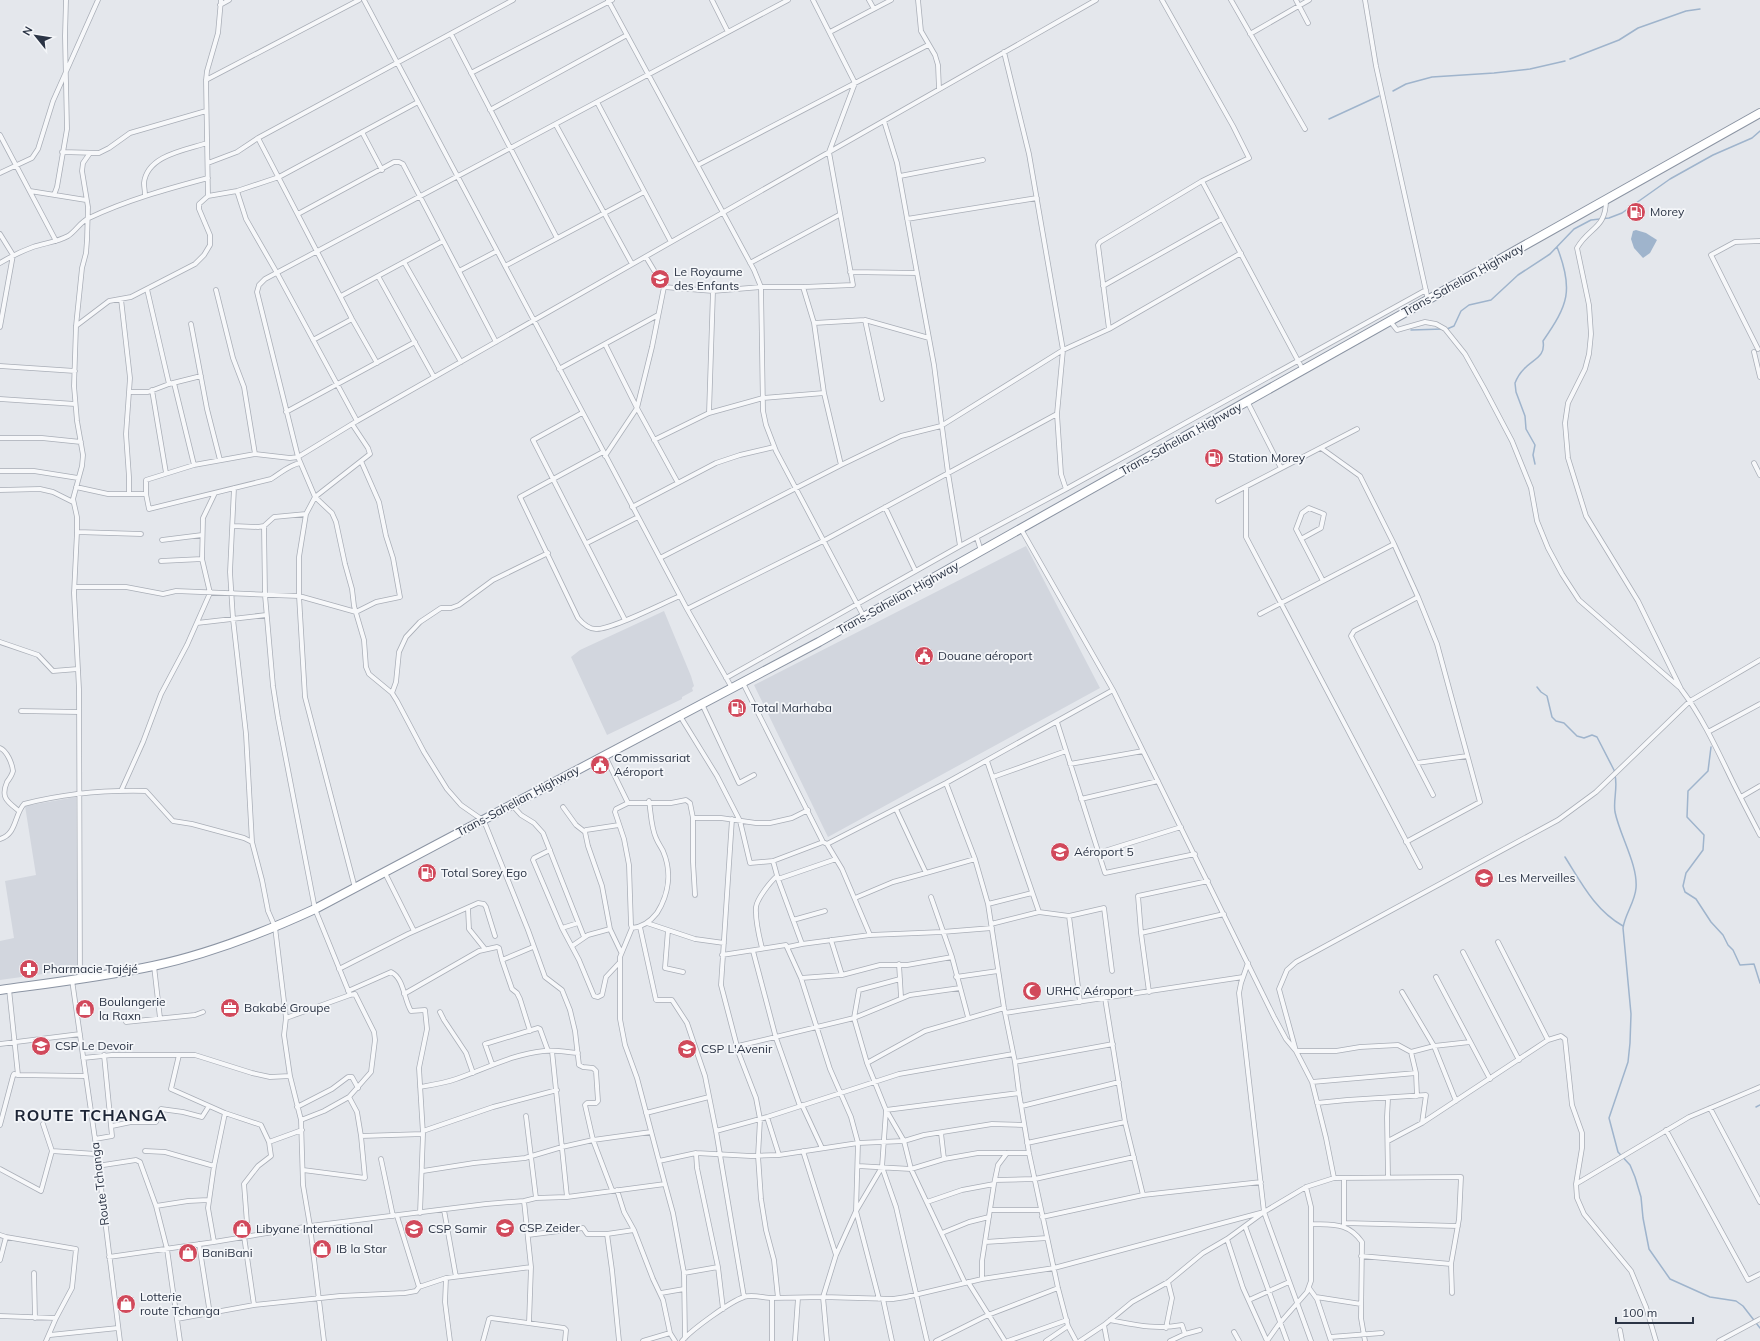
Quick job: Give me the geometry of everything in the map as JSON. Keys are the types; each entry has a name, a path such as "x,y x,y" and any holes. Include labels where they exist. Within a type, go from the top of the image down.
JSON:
{"highway":[{"name":"Trans-Sahelian Highway","path":"0,990 154,966 226,946 316,909 743,683 864,617 1760,113"}],"street":[{"path":"54,195 57,187 67,129 64,24 66,0"},
{"path":"0,174 32,158 38,149 50,109 98,0"},
{"path":"208,196 206,80 207,71 218,33 220,2 229,0"},
{"path":"206,80 359,0"},
{"path":"364,0 632,507 732,688"},
{"path":"366,5 370,0"},
{"path":"208,163 237,152 258,138 514,0"},
{"path":"712,0 728,32"},
{"path":"612,1190 593,1140 585,1106 587,1103 596,1103 598,1101 596,1071 593,1068 583,1067 580,1065 572,1017 562,990 545,977 528,930 484,821 460,805 447,790 424,752 392,693 370,674 366,667 364,640 356,612 336,522 332,513 315,496 300,463 257,292 259,285 265,279 419,196 457,178 788,0"},
{"path":"664,288 713,291 761,287 853,285 839,215 829,152 855,83 813,0"},
{"path":"869,0 874,9"},
{"path":"830,32 891,0"},
{"path":"918,0 921,31 935,55 938,66 939,89"},
{"path":"300,463 292,464 282,473 271,479 149,509 146,494 146,480 194,464 255,454 290,458 298,457 356,421 1096,0"},
{"path":"1108,329 1098,245 1100,242 1202,182 1249,158 1233,126 1162,0"},
{"path":"1231,0 1304,130"},
{"path":"1296,0 1308,23"},
{"path":"1250,34 1309,0"},
{"path":"1365,0 1376,66 1428,300"},
{"path":"471,73 610,1 648,74 724,212 761,287 764,418 774,447 864,617"},
{"path":"451,34 557,238"},
{"path":"490,110 627,35"},
{"path":"698,166 928,45"},
{"path":"1004,52 1029,154 1063,350 1057,414 1061,474 1066,489"},
{"path":"76,326 109,301 131,297 195,264 204,255 210,245 210,235 199,209 199,204 208,196 238,191 279,177 418,102"},
{"path":"597,102 670,242"},
{"path":"62,152 90,153 104,151 130,133 206,110"},
{"path":"884,121 900,176 929,338 960,546"},
{"path":"556,125 603,214 632,264"},
{"path":"362,132 382,170"},
{"path":"0,135 56,241"},
{"path":"258,138 352,319 377,363"},
{"path":"146,195 144,183 146,177 157,163 167,156 207,143"},
{"path":"0,490 40,489 52,492 73,502 83,460 75,404 76,326 82,268 86,253 88,218 82,171 83,163 90,153"},
{"path":"900,176 983,160"},
{"path":"298,214 382,170 394,162 403,164 496,342"},
{"path":"0,263 13,255 32,247 56,241 69,235 88,218 146,195 208,178"},
{"path":"1202,182 1303,370"},
{"path":"238,191 246,219 277,273 356,421"},
{"path":"30,192 86,200"},
{"path":"505,266 644,192"},
{"path":"907,219 1037,198"},
{"path":"1606,200 1606,210 1603,219 1580,242 1577,248 1589,305 1590,334 1589,354 1585,369 1568,403 1565,423 1568,458 1586,516 1638,601 1681,689 1690,701 1708,732 1760,835"},
{"path":"750,263 839,215"},
{"path":"1103,286 1222,219"},
{"path":"0,234 13,255 0,326"},
{"path":"341,296 443,241"},
{"path":"1758,349 1711,255 1735,242 1760,241"},
{"path":"458,271 497,251"},
{"path":"660,558 841,465 901,436 941,426 1063,350 1108,329 1241,253"},
{"path":"646,256 664,288 637,408 604,454 520,497 578,618 588,627 600,629 625,620 680,596"},
{"path":"404,262 461,362"},
{"path":"850,272 917,273"},
{"path":"378,276 434,377"},
{"path":"803,287 814,323 824,392 841,465"},
{"path":"147,289 194,464"},
{"path":"216,290 233,358 244,387 255,454"},
{"path":"726,678 915,570 977,538 1426,290"},
{"path":"709,413 713,291"},
{"path":"121,299 129,367 126,434 129,494"},
{"path":"559,369 658,315"},
{"path":"313,340 352,319"},
{"path":"814,323 865,320 929,338"},
{"path":"865,320 882,399"},
{"path":"1390,321 1397,330 1425,322 1436,324 1446,329 1450,338 1465,354 1512,442 1531,488 1537,521 1548,548 1562,574 1579,600 1681,689"},
{"path":"191,324 207,409 220,460"},
{"path":"286,412 415,342"},
{"path":"605,344 637,408 678,483"},
{"path":"1754,352 1760,377"},
{"path":"0,366 75,371"},
{"path":"129,392 148,392 172,383 201,376"},
{"path":"152,390 166,473"},
{"path":"654,440 709,413 763,398 824,392"},
{"path":"0,399 75,404"},
{"path":"1247,402 1281,468"},
{"path":"582,413 533,440 625,620"},
{"path":"687,609 824,541 1057,414"},
{"path":"352,424 370,450 368,456 315,496 306,514 299,557 299,596 305,696 355,889"},
{"path":"1218,501 1357,428"},
{"path":"0,438 42,438 81,442"},
{"path":"632,507 726,460 774,447"},
{"path":"1321,448 1360,476 1394,544 1418,597 1437,644 1480,802 1406,842"},
{"path":"75,587 126,587 163,594 176,591 299,596 356,612 376,602 400,597 393,558 386,536 379,502 362,461"},
{"path":"1754,463 1760,475"},
{"path":"0,471 34,471 78,478"},
{"path":"1246,486 1246,537 1420,867"},
{"path":"76,487 108,494 146,494"},
{"path":"234,488 234,526 230,572 231,594 246,734 252,842 268,911 275,927 286,1018 284,1034 290,1076 301,1120 304,1185 320,1298 324,1341"},
{"path":"121,791 143,742 161,694 184,651 210,593 202,559 202,535 203,518 215,493"},
{"name":"Route Tchanga","path":"73,502 77,517 75,587 79,712 76,979 85,1076 95,1139 97,1166 120,1341"},
{"path":"885,507 915,570"},
{"path":"1301,539 1321,528 1324,514 1309,508 1302,513 1296,529 1301,539 1323,581"},
{"path":"234,526 258,528 264,526 274,517 306,514"},
{"path":"586,544 638,517"},
{"path":"264,526 266,615 273,686 278,718 316,909 338,969 349,993"},
{"path":"1021,529 1113,690 1286,1039 1296,1050 1336,1051 1360,1047 1398,1045 1411,1052 1434,1046 1470,1042"},
{"path":"77,532 141,534"},
{"path":"162,540 202,535"},
{"path":"977,538 981,551"},
{"path":"1260,614 1394,544"},
{"path":"392,693 396,682 399,652 406,637 420,622 441,608 451,608 459,605 493,580 548,553"},
{"path":"161,561 202,559"},
{"path":"1418,597 1354,631 1351,636 1433,795"},
{"path":"197,623 266,615"},
{"path":"0,642 38,655 53,671 78,669"},
{"path":"1334,1178 1312,1082 1296,1050 1279,989 1287,970 1296,962 1558,820 1596,792 1690,701 1760,660"},
{"path":"743,683 825,843 836,860 855,898 870,934"},
{"path":"680,716 716,776 740,821 750,863 773,861 825,843 946,783 1113,690"},
{"path":"702,704 739,783 754,775"},
{"path":"1708,732 1760,704"},
{"path":"21,711 79,712"},
{"path":"1057,722 1105,873 1195,854"},
{"path":"0,748 8,758 13,771 6,784 3,795 19,812"},
{"path":"993,777 1066,751"},
{"path":"1070,764 1143,751"},
{"path":"605,756 628,803"},
{"path":"1417,763 1467,756"},
{"path":"987,761 1039,912"},
{"path":"1081,799 1158,781"},
{"path":"946,783 975,859 988,904 1005,1014 1016,1062 1019,1093 1029,1153 1058,1288 1068,1326 1076,1341"},
{"path":"1741,797 1760,786"},
{"path":"0,839 6,837 13,829 19,812 24,804 79,795 121,791 146,791 173,821 192,824 244,838 252,842"},
{"path":"684,1339 684,1273 673,1213 637,1078 622,1032 620,1018 619,964 621,952 632,928 629,865 624,839 615,810 628,803 667,803 686,800 690,803 693,818 695,895"},
{"path":"632,928 640,927 652,919 662,905 668,883 668,868 664,853 656,838 649,802"},
{"path":"512,805 521,815 539,827 543,833 584,938"},
{"path":"563,807 576,825 586,832 588,846 602,886 610,929 621,952"},
{"path":"896,809 926,873"},
{"path":"693,818 732,819 770,823 792,818 808,810"},
{"path":"732,819 721,985 739,1054 756,1098 760,1119 758,1156 761,1198 766,1230 774,1260 778,1298"},
{"path":"586,832 586,830 619,825"},
{"path":"1098,853 1181,827"},
{"path":"550,850 534,858 533,860 590,989 596,997 602,995 604,981 609,972 619,964"},
{"path":"855,898 893,882 975,859"},
{"path":"762,948 758,935 756,906 769,884 777,878 836,860"},
{"path":"773,861 777,878 802,944"},
{"path":"385,873 414,931"},
{"path":"1149,992 1141,933 1138,896 1208,881"},
{"path":"988,904 1032,893"},
{"path":"931,897 952,957 956,977 968,1017"},
{"path":"338,969 414,931 468,909 478,903 484,904 495,936"},
{"path":"722,955 786,945 788,947 870,934 942,932 991,926 1039,912 1069,916 1104,908 1112,971"},
{"path":"468,909 469,929 486,949"},
{"path":"792,920 825,911"},
{"path":"1141,933 1224,914"},
{"path":"1069,916 1080,1002"},
{"path":"562,928 578,923"},
{"path":"647,923 695,939 724,943"},
{"path":"640,927 656,1000 672,1001 687,1023 705,1076 716,1131 718,1154 744,1297"},
{"path":"572,946 584,938 610,929"},
{"path":"668,930 665,968 683,972"},
{"path":"831,940 842,975"},
{"path":"1498,942 1548,1040"},
{"path":"404,994 474,954 486,949 498,947 512,989 517,993 520,999 530,1031"},
{"path":"502,960 533,947"},
{"path":"788,947 801,978 830,1069 851,1117 858,1143 856,1211 892,1341"},
{"path":"753,951 776,1038 801,1105 822,1148"},
{"path":"1464,952 1519,1060"},
{"path":"801,978 842,975 880,965 912,964 952,957"},
{"path":"1248,963 1238,993 1264,1212 1311,1341"},
{"path":"899,964 901,997"},
{"path":"154,966 160,1018"},
{"path":"956,977 998,970"},
{"path":"286,1018 349,993 389,972 394,973 412,1011 426,1011 427,1029 418,1068 423,1132 423,1171 420,1213"},
{"path":"1005,1014 1243,977"},
{"path":"1436,977 1490,1079"},
{"path":"900,979 859,990 854,1018 874,1082 886,1110 904,1141 911,1169 942,1233 967,1283 1006,1341 1067,1320"},
{"path":"9,988 16,1041 18,1075"},
{"path":"738,1046 854,1018 901,997 960,988"},
{"path":"1402,992 1434,1046 1456,1101"},
{"path":"301,1120 324,1111 349,1097 371,1072 375,1040 374,1032 355,994 349,993"},
{"path":"1106,998 1125,1122 1143,1195"},
{"path":"867,1063 925,1031 968,1017 1004,1008"},
{"path":"126,1022 195,1015 204,1012"},
{"path":"440,1012 466,1053 473,1073"},
{"path":"492,1064 485,1044 540,1029 550,1051 557,1090 567,1197"},
{"path":"0,1044 80,1034"},
{"path":"1388,1141 1422,1123 1548,1040 1561,1036 1565,1039 1572,1105 1582,1133 1582,1148 1576,1184 1577,1198 1584,1214 1631,1271 1646,1306 1656,1341"},
{"path":"1016,1062 1113,1044"},
{"path":"420,1087 454,1080 492,1064 550,1051 578,1053"},
{"path":"1411,1052 1416,1073 1417,1096"},
{"path":"716,1131 767,1117 899,1074 1014,1054"},
{"path":"83,1058 104,1055 200,1056 252,1073 270,1077 290,1076"},
{"path":"95,1139 111,1138 112,1126 104,1055"},
{"path":"179,1055 171,1089 225,1113 262,1125 269,1142 272,1156 258,1166 244,1184 246,1236 254,1305"},
{"path":"1312,1082 1416,1073"},
{"path":"0,1125 1,1116 14,1074 85,1076"},
{"path":"297,1107 332,1089 348,1077 352,1076 358,1088"},
{"path":"1022,1106 1119,1082"},
{"path":"1576,1184 1689,1117 1760,1087"},
{"path":"361,1136 423,1132 493,1107 557,1090"},
{"path":"886,1110 1019,1093"},
{"path":"1317,1103 1426,1096 1422,1123"},
{"path":"303,1170 365,1178 357,1112 349,1097"},
{"path":"646,1113 709,1097"},
{"path":"1388,1099 1388,1177"},
{"path":"112,1126 130,1122 156,1122 161,1109 183,1112 202,1117 209,1106"},
{"path":"1710,1108 1760,1202"},
{"path":"886,1110 882,1167 896,1207 915,1295 927,1341"},
{"path":"214,1242 208,1209 208,1200 225,1113"},
{"path":"526,1116 536,1198"},
{"path":"767,1117 779,1155"},
{"path":"1027,1143 1125,1122"},
{"path":"0,1169 41,1191 52,1151 43,1124"},
{"path":"659,1161 696,1153 758,1156 779,1155 858,1143 904,1141 924,1135 992,1124 1024,1125"},
{"path":"269,1142 302,1130"},
{"path":"1666,1130 1748,1280 1760,1274"},
{"path":"423,1171 532,1156 593,1140 652,1132"},
{"path":"941,1133 944,1159"},
{"path":"52,1151 96,1154"},
{"path":"145,1151 165,1152 214,1166"},
{"path":"803,1151 836,1254"},
{"path":"696,1153 697,1168 718,1267 723,1310"},
{"path":"858,1166 911,1169 944,1159 978,1153 1029,1153"},
{"path":"982,1279 982,1261 994,1182 998,1164 1007,1153"},
{"path":"927,1202 962,1190 994,1182 1035,1180 1134,1157"},
{"path":"381,1159 395,1216 419,1288"},
{"path":"97,1166 139,1161 156,1206 167,1249 180,1341"},
{"path":"827,1341 823,1297 836,1254 856,1211 882,1167"},
{"path":"1080,1341 1104,1325 1132,1302 1168,1282 1203,1253 1227,1239 1264,1212 1306,1188 1334,1178 1461,1177 1458,1226 1451,1264 1452,1293"},
{"path":"1344,1178 1344,1224 1357,1235 1362,1242 1361,1318 1365,1341"},
{"path":"1042,1217 1143,1195 1261,1182"},
{"path":"109,1257 310,1226 524,1201 536,1198 567,1197 665,1184"},
{"path":"1227,1239 1248,1300 1267,1341 1309,1288 1312,1281 1311,1207 1306,1188"},
{"path":"617,1190 624,1212 634,1230 653,1279 661,1293 670,1333 675,1341"},
{"path":"156,1206 188,1201 208,1200"},
{"path":"524,1201 531,1267 529,1323"},
{"path":"444,1210 456,1277"},
{"path":"990,1210 1041,1210"},
{"path":"684,1339 723,1310 744,1297 893,1299 982,1279 1054,1268 1264,1212"},
{"path":"942,1233 969,1222 989,1217"},
{"path":"1311,1224 1458,1226"},
{"path":"1245,1226 1287,1341"},
{"path":"528,1235 583,1228 588,1234 607,1234 634,1230"},
{"path":"607,1234 619,1341"},
{"path":"0,1235 76,1249 73,1283 46,1341"},
{"path":"0,1260 6,1237"},
{"path":"985,1242 1047,1238"},
{"path":"199,1244 210,1314"},
{"path":"1361,1256 1451,1264"},
{"path":"177,1319 254,1305 320,1298 405,1293 446,1278 531,1267"},
{"path":"684,1273 718,1267"},
{"path":"34,1273 35,1318"},
{"path":"446,1278 445,1302 450,1341"},
{"path":"1166,1328 1172,1298 1168,1282"},
{"path":"1248,1300 1289,1282"},
{"path":"936,1341 943,1340 988,1315 1058,1288"},
{"path":"1309,1288 1316,1297 1331,1339 1382,1333"},
{"path":"661,1293 684,1289"},
{"path":"1316,1297 1361,1304"},
{"path":"772,1298 772,1341"},
{"path":"795,1341 798,1298"},
{"path":"0,1316 56,1318"},
{"path":"483,1341 490,1318 564,1328 566,1330 565,1341"},
{"path":"1719,1341 1760,1319"},
{"path":"1110,1320 1154,1328 1166,1328 1182,1325 1185,1334"},
{"path":"1104,1325 1107,1341"},
{"path":"1046,1341 1068,1326"},
{"path":"50,1334 118,1328"},
{"path":"1170,1341 1185,1334 1200,1330"},
{"path":"1620,1330 1622,1341"},
{"path":"1234,1332 1238,1341"},
{"path":"643,1341 670,1333"}],"shaded area":[{"path":"1026,546 1100,688 828,837 754,685"},
{"path":"664,611 691,676 694,686 692,688 693,691 682,697 682,699 607,735 571,657 580,650"},
{"path":"76,797 78,969 0,980 0,941 14,938 5,881 36,875 25,806"}],"water":[{"path":"1636,230 1646,233 1657,240 1650,253 1643,258 1634,248 1631,239 1633,231"}],"waterway":[{"path":"1570,59 1619,40 1638,28 1686,11 1700,9"},
{"path":"1393,91 1406,84 1432,77 1530,69 1565,61"},
{"path":"1329,119 1379,96"},
{"path":"1447,329 1454,326 1461,311 1469,305 1491,300 1518,275 1550,254 1574,229 1591,220 1609,218 1622,213 1670,179 1713,155 1752,138 1760,131"},
{"path":"1535,464 1533,455 1535,445 1526,429 1525,416 1516,392 1515,383 1523,371 1543,351 1543,341 1563,307 1566,297 1566,275 1557,247"},
{"path":"1411,330 1443,329"},
{"path":"1537,687 1547,696 1552,717 1556,721 1564,723 1577,736 1584,738 1592,735 1597,737 1615,772"},
{"path":"1711,747 1708,771 1688,791 1687,817 1704,835 1703,850 1686,873 1683,886 1685,892 1696,899 1711,922 1723,935 1728,945 1733,950 1740,965 1754,964 1760,983"},
{"path":"1615,775 1615,812 1632,860 1636,879 1636,888 1623,928 1631,1014 1628,1062 1609,1118 1618,1152 1630,1165 1635,1177 1641,1197 1643,1218 1649,1249 1670,1279 1710,1297 1736,1301 1743,1306 1760,1328"},
{"path":"1565,857 1590,896 1613,920 1623,926"},
{"path":"1756,1107 1760,1105"}],"place":[{"name":"Morey","path":"1636,212"},
{"name":"Le Royaume des Enfants","path":"660,279"},
{"name":"Station Morey","path":"1214,458"},
{"name":"Douane aéroport","path":"924,656"},
{"name":"Total Marhaba","path":"737,708"},
{"name":"Commissariat Aéroport","path":"600,765"},
{"name":"Aéroport 5","path":"1060,852"},
{"name":"Total Sorey Ego","path":"427,873"},
{"name":"Les Merveilles","path":"1484,878"},
{"name":"Pharmacie Tajéjé","path":"29,969"},
{"name":"URHC Aéroport","path":"1032,991"},
{"name":"Bakabé Groupe","path":"230,1008"},
{"name":"Boulangerie la Raxn","path":"85,1009"},
{"name":"CSP Le Devoir","path":"41,1046"},
{"name":"CSP L'Avenir","path":"687,1049"},
{"name":"CSP Zeider","path":"505,1228"},
{"name":"Libyane International","path":"242,1229"},
{"name":"CSP Samir","path":"414,1229"},
{"name":"IB la Star","path":"322,1249"},
{"name":"BaniBani","path":"188,1253"},
{"name":"Lotterie route Tchanga","path":"126,1304"}],"district":[{"name":"ROUTE TCHANGA","path":"91,1115"}]}
